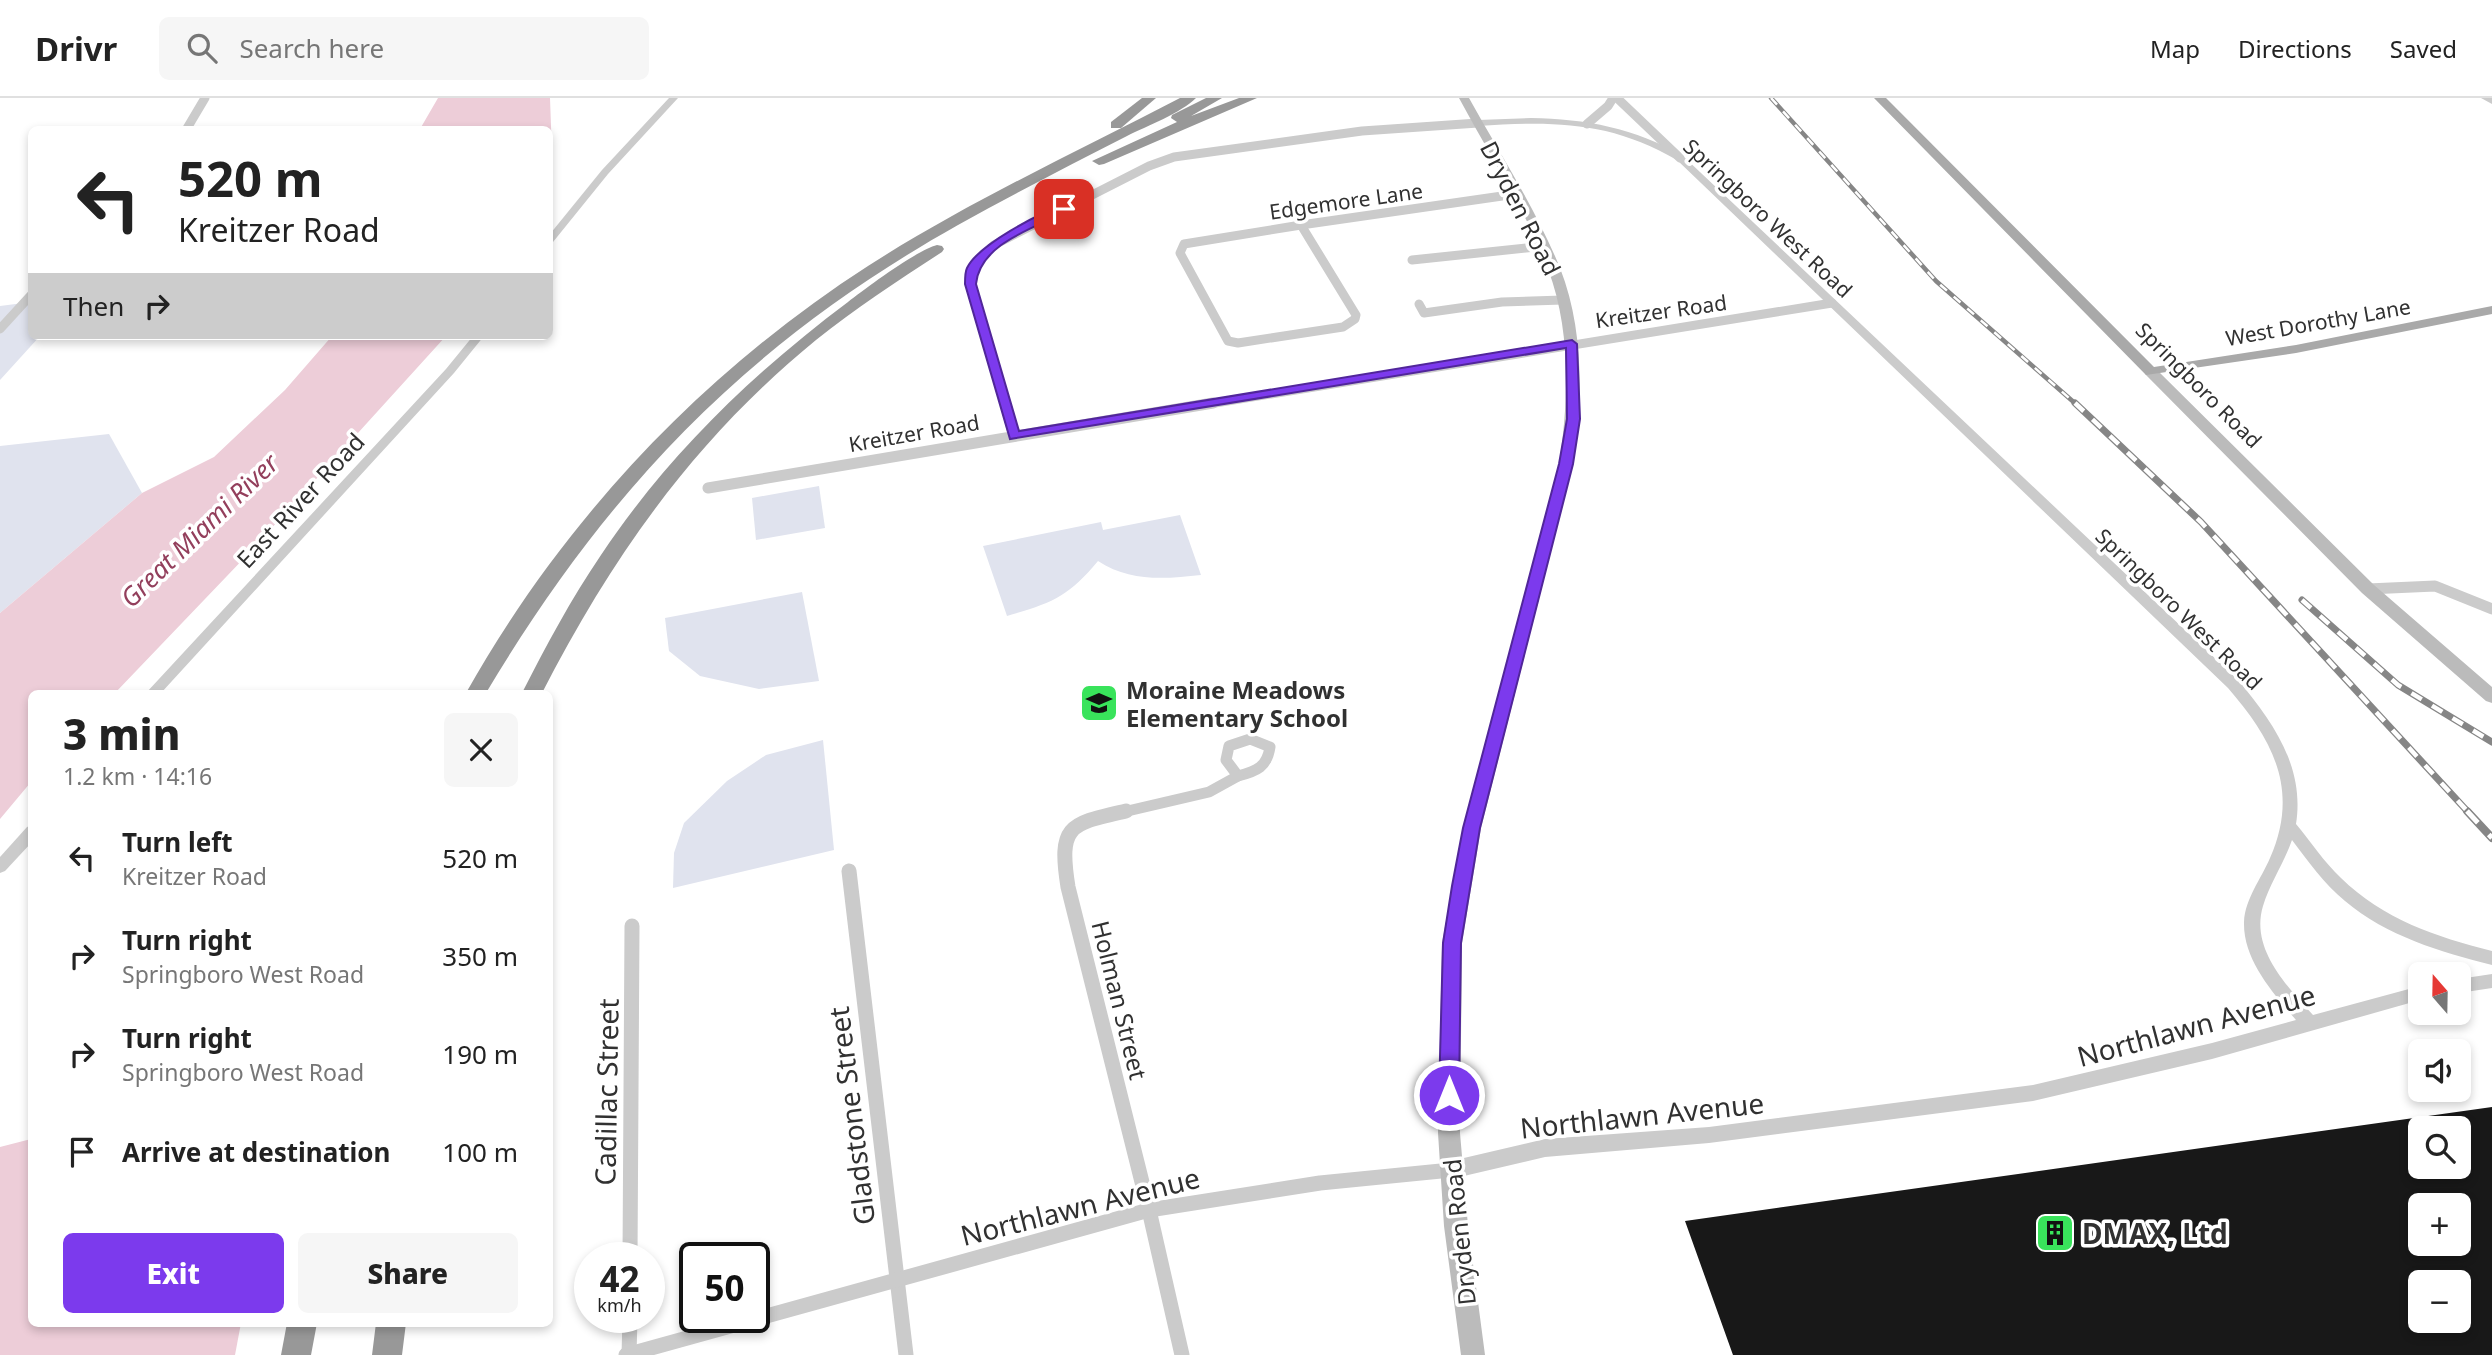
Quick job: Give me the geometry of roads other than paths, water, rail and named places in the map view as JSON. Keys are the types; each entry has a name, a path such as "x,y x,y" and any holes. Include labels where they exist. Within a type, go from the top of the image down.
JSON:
{"highway":[{"path":"936,233 993,192 1108,130 1150,98"},
{"path":"478,690 499,653 565,555 616,490 678,424 726,379 797,322 873,270 936,233 1190,98"},
{"path":"534,690 582,598 656,491 716,422 817,330 906,268 1216,98"},
{"path":"1097,162 1189,121 1251,98"},
{"path":"296,1355 301,1327"},
{"path":"387,1355 390,1327"}],"main road":[{"name":"Dryden Road","path":"1464,98 1545,246 1563,300 1572,344 1573,419 1566,464 1472,828 1452,943 1449,1133 1473,1355"},
{"name":"Springboro Road","path":"1880,98 2368,589 2486,692"},
{"name":"West Dorothy Lane","path":"2151,372 2296,349 2492,310"}],"street":[{"path":"188,126 205,98"},
{"path":"553,236 605,172 674,98"},
{"path":"1587,124 1615,98 1680,158"},
{"path":"2485,98 2492,101"},
{"name":"Springboro West Road","path":"1014,436 971,284 975,262 994,245 1149,166 1174,157 1362,131 1478,122 1554,120 1587,124 1633,135 1680,158 2243,695 2264,723 2282,757 2292,801 2289,826"},
{"name":"Edgemore Lane","path":"1301,226 1356,315 1349,325 1238,343 1228,341 1180,253 1182,246 1203,240 1516,194"},
{"path":"1412,260 1545,246"},
{"path":"0,329 28,298"},
{"path":"1419,304 1424,313 1502,302 1563,300"},
{"name":"Kreitzer Road","path":"708,488 1832,303"},
{"name":"East River Road","path":"156,690 476,340"},
{"path":"2368,589 2435,586 2492,609"},
{"name":"Holman Street","path":"1181,1355 1149,1210 1068,887 1062,851 1063,841 1074,827 1083,821 1209,792 1238,776"},
{"path":"2309,1023 2261,958 2252,923 2289,826 2334,882 2385,921 2444,946 2492,958"},
{"path":"0,867 28,836"},
{"name":"Gladstone Street","path":"849,871 906,1355"},
{"name":"Cadillac Street","path":"630,1242 632,926"},
{"path":"2471,984 2492,981"},
{"name":"Northlawn Avenue","path":"628,1355 1149,1210 1320,1184 1451,1170 1545,1148 1709,1136 2033,1093 2137,1071 2408,996"},
{"path":"628,1355 629,1333"}],"water":[{"path":"438,98 550,98 551,126 422,126"},
{"name":"Great Miami River","path":"329,340 442,340 249,553 118,690 28,690 28,786 0,819 0,613 142,493 214,457 285,390"},
{"path":"28,1140 28,1327 240,1327 235,1355 0,1355 0,1147"}],"railway":[{"path":"1771,98 1936,281 2077,405"},
{"path":"2075,403 2201,522 2469,813"},
{"path":"2302,600 2398,685 2492,742"},
{"path":"2467,811 2492,838"}],"place":[{"name":"Moraine Meadows Elementary School","path":"1099,703"},
{"name":"DMAX, Ltd","path":"2055,1233"}]}
